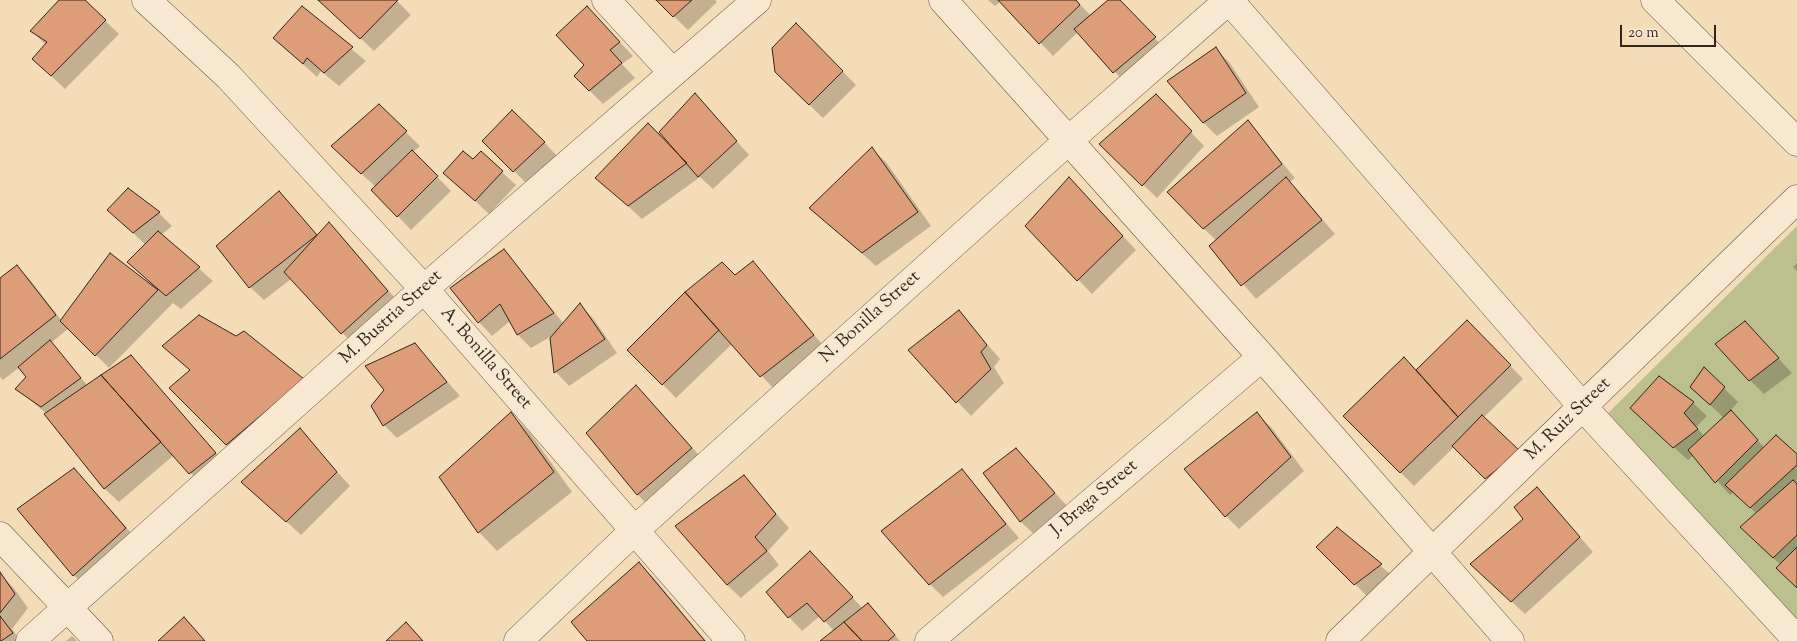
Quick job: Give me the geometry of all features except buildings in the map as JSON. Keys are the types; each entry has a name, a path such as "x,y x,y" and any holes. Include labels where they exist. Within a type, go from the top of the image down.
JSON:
{"street":[{"name":"A. Bonilla Street","path":"146,0 228,76 424,289 731,641"},
{"path":"606,0 674,73"},
{"name":"M. Bustria Street","path":"30,641 424,289 757,0"},
{"path":"943,0 1262,357 1510,641"},
{"path":"1229,0 1583,407 1797,640"},
{"name":"N. Bonilla Street","path":"518,641 635,530 1069,140 1229,0"},
{"path":"1655,0 1797,142"},
{"name":"M. Ruiz Street","path":"1340,641 1797,199"},
{"name":"J. Braga Street","path":"929,641 1262,357"},
{"path":"0,536 99,641"}],"green space":[{"path":"1797,226 1797,641 1597,424"}]}
